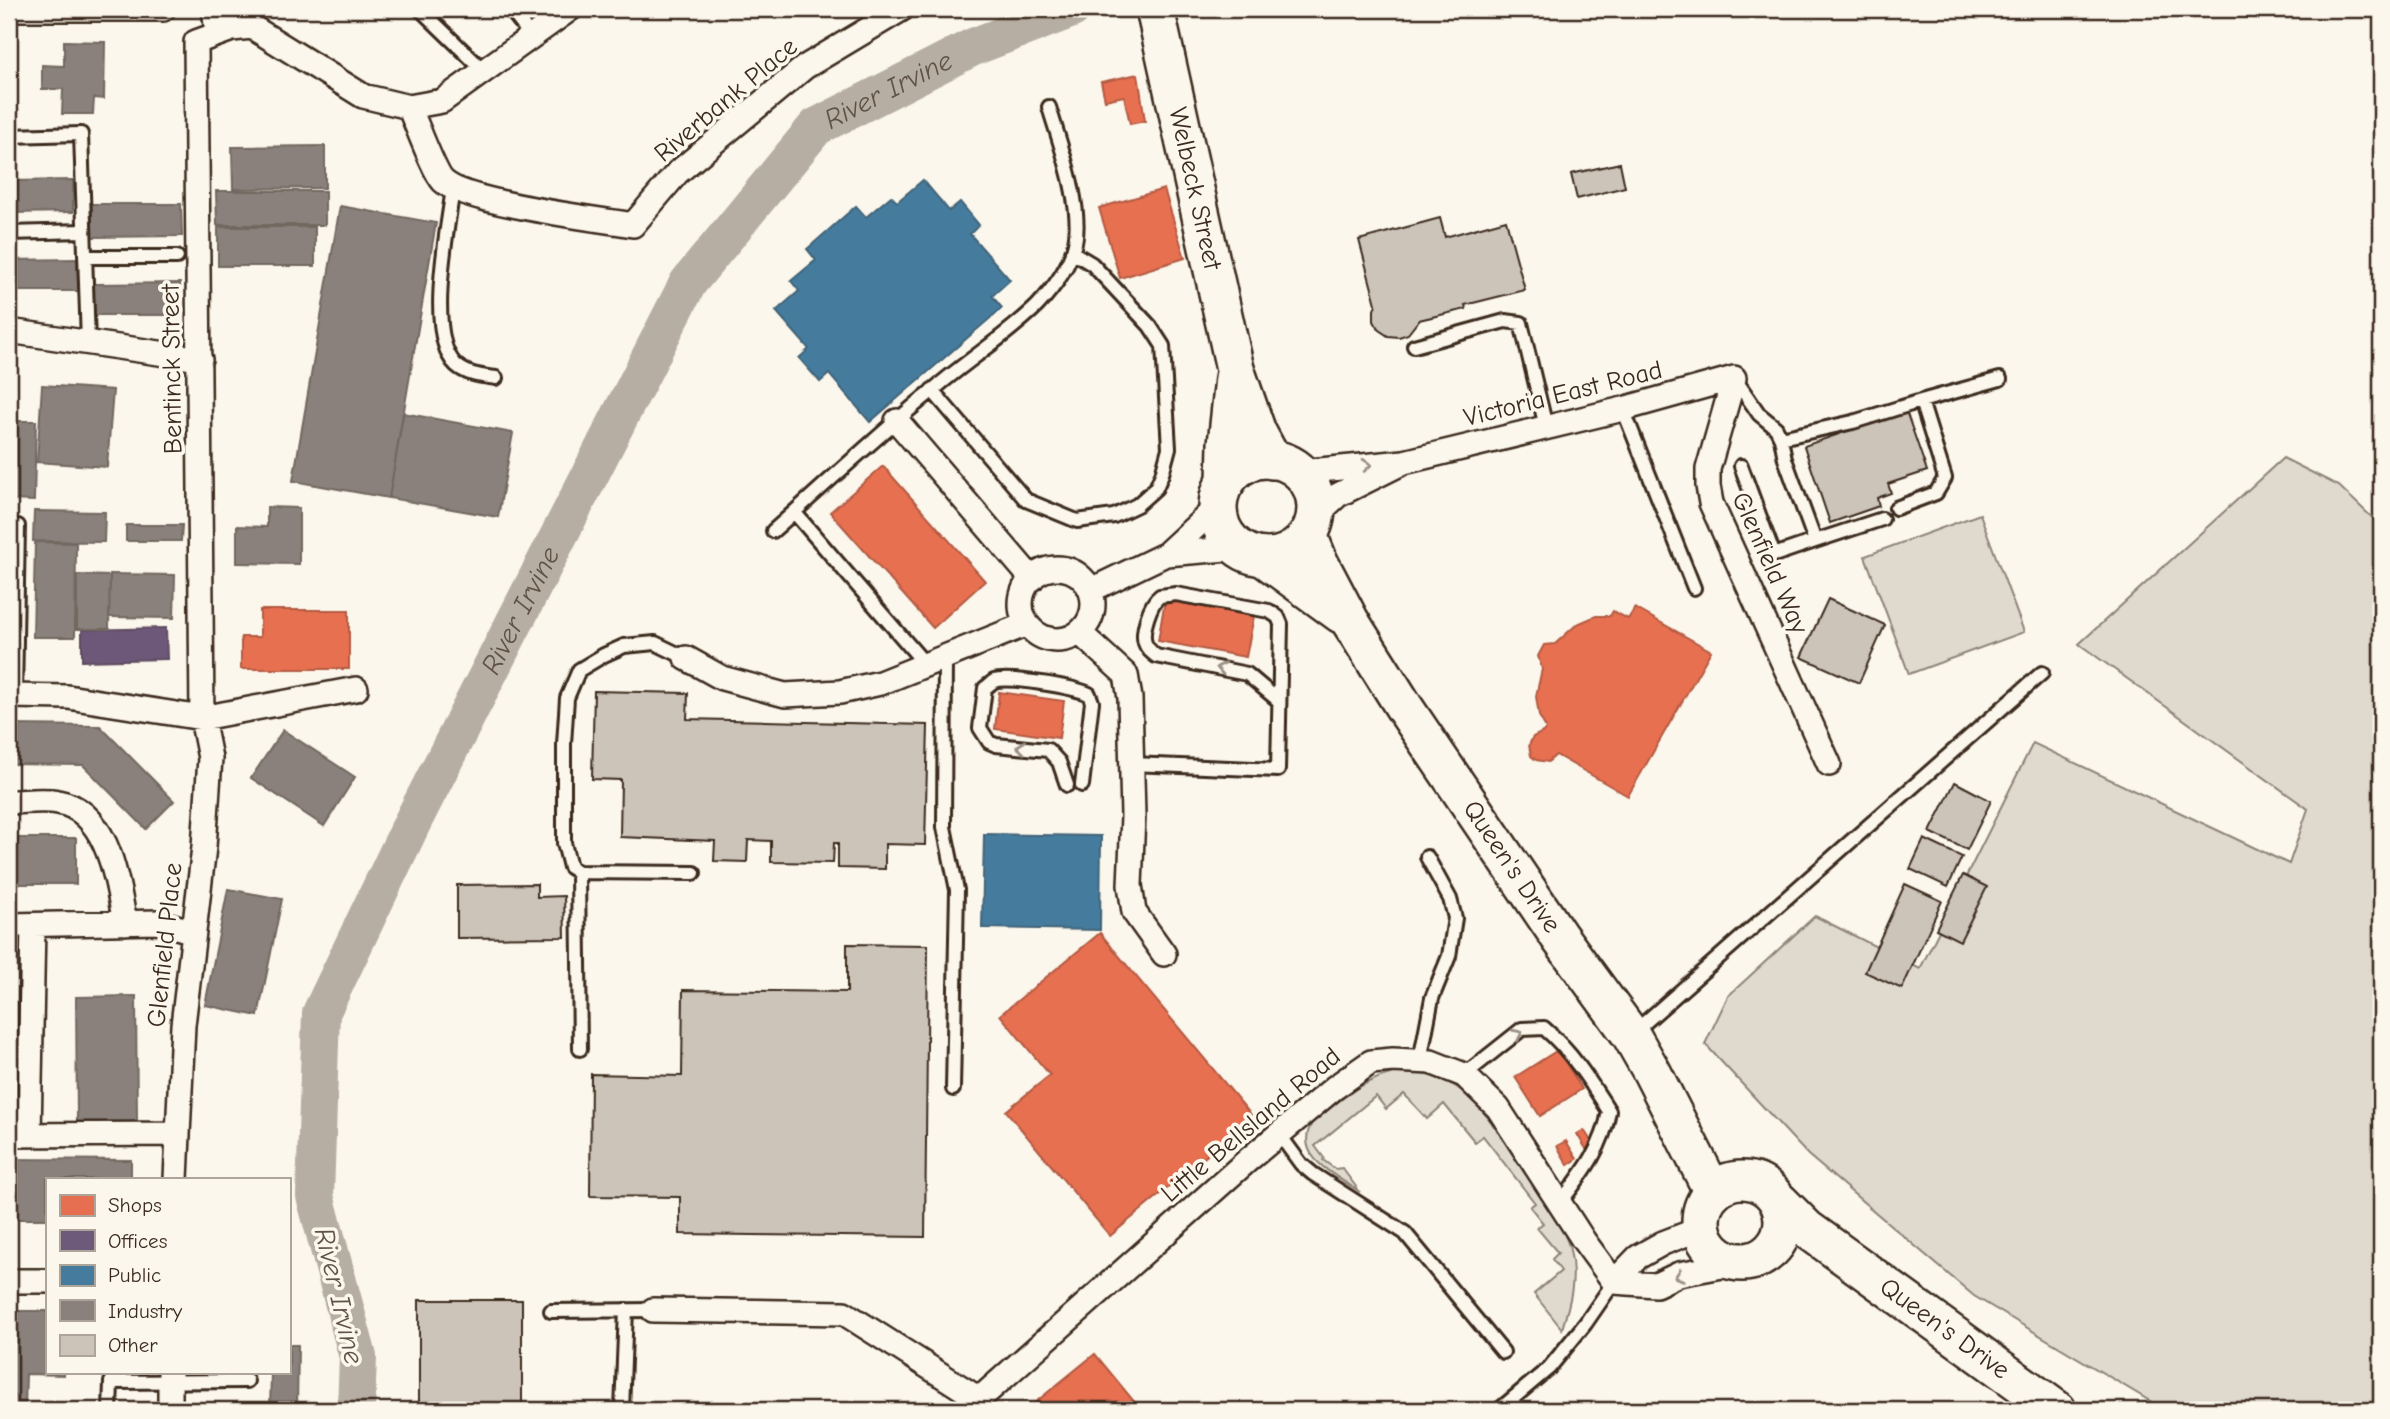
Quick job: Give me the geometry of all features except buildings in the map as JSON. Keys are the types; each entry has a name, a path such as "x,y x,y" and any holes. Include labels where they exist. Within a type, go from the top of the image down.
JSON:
{"main road":[{"name":"Welbeck Street","path":"1155,9 1235,369 1257,432 1286,466"},
{"name":"Welbeck Street","path":"1222,494 1235,369"},
{"path":"1259,460 1286,466 1313,492 1312,525 1289,552 1276,556 1251,552 1227,537 1220,522 1222,494 1235,471 1246,464 1259,460"},
{"name":"Queen's Drive","path":"1312,525 1319,562 1350,621 1426,740 1560,938 1630,1035 1713,1192"},
{"name":"Queen's Drive","path":"1251,552 1350,621"},
{"name":"Queen's Drive","path":"1672,1112 1748,1180"},
{"path":"1735,1180 1761,1183 1772,1191 1780,1202 1784,1226 1773,1248 1754,1259 1732,1261 1712,1249 1702,1228 1701,1215 1705,1202 1713,1192 1723,1184 1735,1180"},
{"name":"Queen's Drive","path":"1780,1202 1807,1229 1962,1344 2057,1410"},
{"name":"Queen's Drive","path":"1754,1259 1784,1253 1815,1258 1866,1272"}],"street":[{"path":"9,9 163,9"},
{"path":"214,9 217,33 232,29 252,18 363,96 409,107 442,101 570,9"},
{"name":"Riverbank Place","path":"453,188 494,201 633,225 677,173 805,67 902,9"},
{"name":"Bentinck Street","path":"202,718 196,42 217,33"},
{"path":"409,107 442,180 453,188"},
{"path":"9,331 200,359"},
{"name":"Victoria East Road","path":"1286,466 1404,462 1623,409 1734,378"},
{"name":"Glenfield Way","path":"1734,378 1708,469 1707,486 1711,503 1829,764"},
{"path":"897,421 1032,579"},
{"name":"Victoria East Road","path":"1312,525 1338,495 1404,462"},
{"path":"1091,590 1166,554 1222,494"},
{"path":"1166,554 1251,552"},
{"path":"1064,569 1084,580 1094,601 1093,613 1080,633 1058,640 1046,639 1035,633 1022,613 1021,601 1032,579 1041,572 1064,569"},
{"path":"686,658 722,678 785,695 840,692 880,683 1027,624"},
{"path":"1080,633 1126,675 1130,698 1133,816 1130,885 1135,912 1164,954"},
{"path":"12,696 68,697 202,718 356,689"},
{"name":"Glenfield Place","path":"176,1178 183,1025 204,847 210,758 202,718"},
{"path":"9,802 58,802 88,817 112,856 125,923"},
{"path":"9,925 159,922 194,932"},
{"path":"33,925 19,1135 178,1134"},
{"name":"Little Bellsland Road","path":"973,1405 1279,1134 1334,1088 1371,1062 1432,1062 1464,1075 1498,1108 1614,1282"},
{"path":"1614,1282 1638,1257 1663,1243 1702,1228"},
{"path":"1614,1282 1656,1285 1679,1274 1754,1259"},
{"path":"9,1281 46,1281"},
{"path":"653,1310 844,1313 973,1405"},
{"path":"170,1376 170,1410"}],"lane":[{"path":"420,9 484,71"},
{"path":"510,9 531,36"},
{"path":"773,531 932,390 1035,307 1058,279 1072,252 1077,221 1075,203 1049,107"},
{"path":"9,136 81,134 88,343"},
{"path":"453,188 440,294 441,325 446,353 456,365 470,374 496,378"},
{"path":"9,233 83,231"},
{"path":"932,390 1026,500 1077,521 1114,516 1137,505 1156,488 1169,448 1163,346 1150,326 1092,264 1072,252"},
{"path":"85,257 177,257"},
{"path":"1414,346 1505,321 1521,323 1546,427"},
{"path":"1734,378 1759,414 1776,428 1781,438 1815,541"},
{"path":"1781,438 1853,422 2000,379"},
{"path":"1896,508 1936,494 1945,478 1921,401"},
{"path":"1623,409 1694,588"},
{"path":"1741,466 1774,555 1882,519"},
{"path":"794,512 935,660 944,827 957,890 953,1088"},
{"path":"12,696 18,526"},
{"path":"1131,764 1279,770 1281,624 1278,617 1269,611 1167,594 1160,596 1151,606 1144,638 1149,651 1156,656 1247,674 1279,701"},
{"path":"686,658 655,643 624,646 579,670 567,698 564,843 570,867 578,872 694,873"},
{"path":"1630,1035 2042,673"},
{"path":"1067,785 1059,762 1048,750 989,742 980,727 985,688 995,681 1007,680 1077,688 1089,694 1091,702 1082,785"},
{"path":"1420,1062 1432,998 1449,956 1455,918 1450,899 1427,857"},
{"path":"578,872 580,1049"},
{"path":"1464,1075 1522,1030 1544,1028 1561,1043 1609,1111 1596,1154 1560,1203"},
{"path":"1279,1134 1301,1164 1313,1174 1405,1233 1503,1352"},
{"path":"1499,1410 1549,1368 1614,1282"},
{"path":"622,1410 626,1310"},
{"path":"551,1311 653,1310"},
{"path":"110,1410 111,1377 170,1376 247,1381"}],"shaded area":[{"path":"2283,458 2339,486 2381,526 2381,1410 2165,1410 1974,1296 1808,1155 1705,1044 1728,996 1815,916 1920,969 2033,743 2289,864 2308,809 2079,644"},
{"path":"1980,514 2024,632 1909,674 1865,556"},
{"path":"1403,1071 1425,1074 1458,1088 1505,1139 1539,1188 1564,1234 1572,1260 1572,1290 1562,1329 1534,1294 1561,1271 1552,1259 1558,1253 1537,1228 1543,1223 1530,1207 1535,1203 1483,1136 1475,1142 1444,1104 1427,1119 1404,1094 1386,1109 1376,1096 1315,1146 1323,1160 1335,1169 1342,1168 1360,1192 1329,1172 1312,1156 1307,1135 1312,1123 1365,1084"}],"waterway":[{"name":"River Irvine","path":"356,1410 358,1357 315,1196 321,1013 413,821 688,283 816,127 973,47 1072,9"}]}
